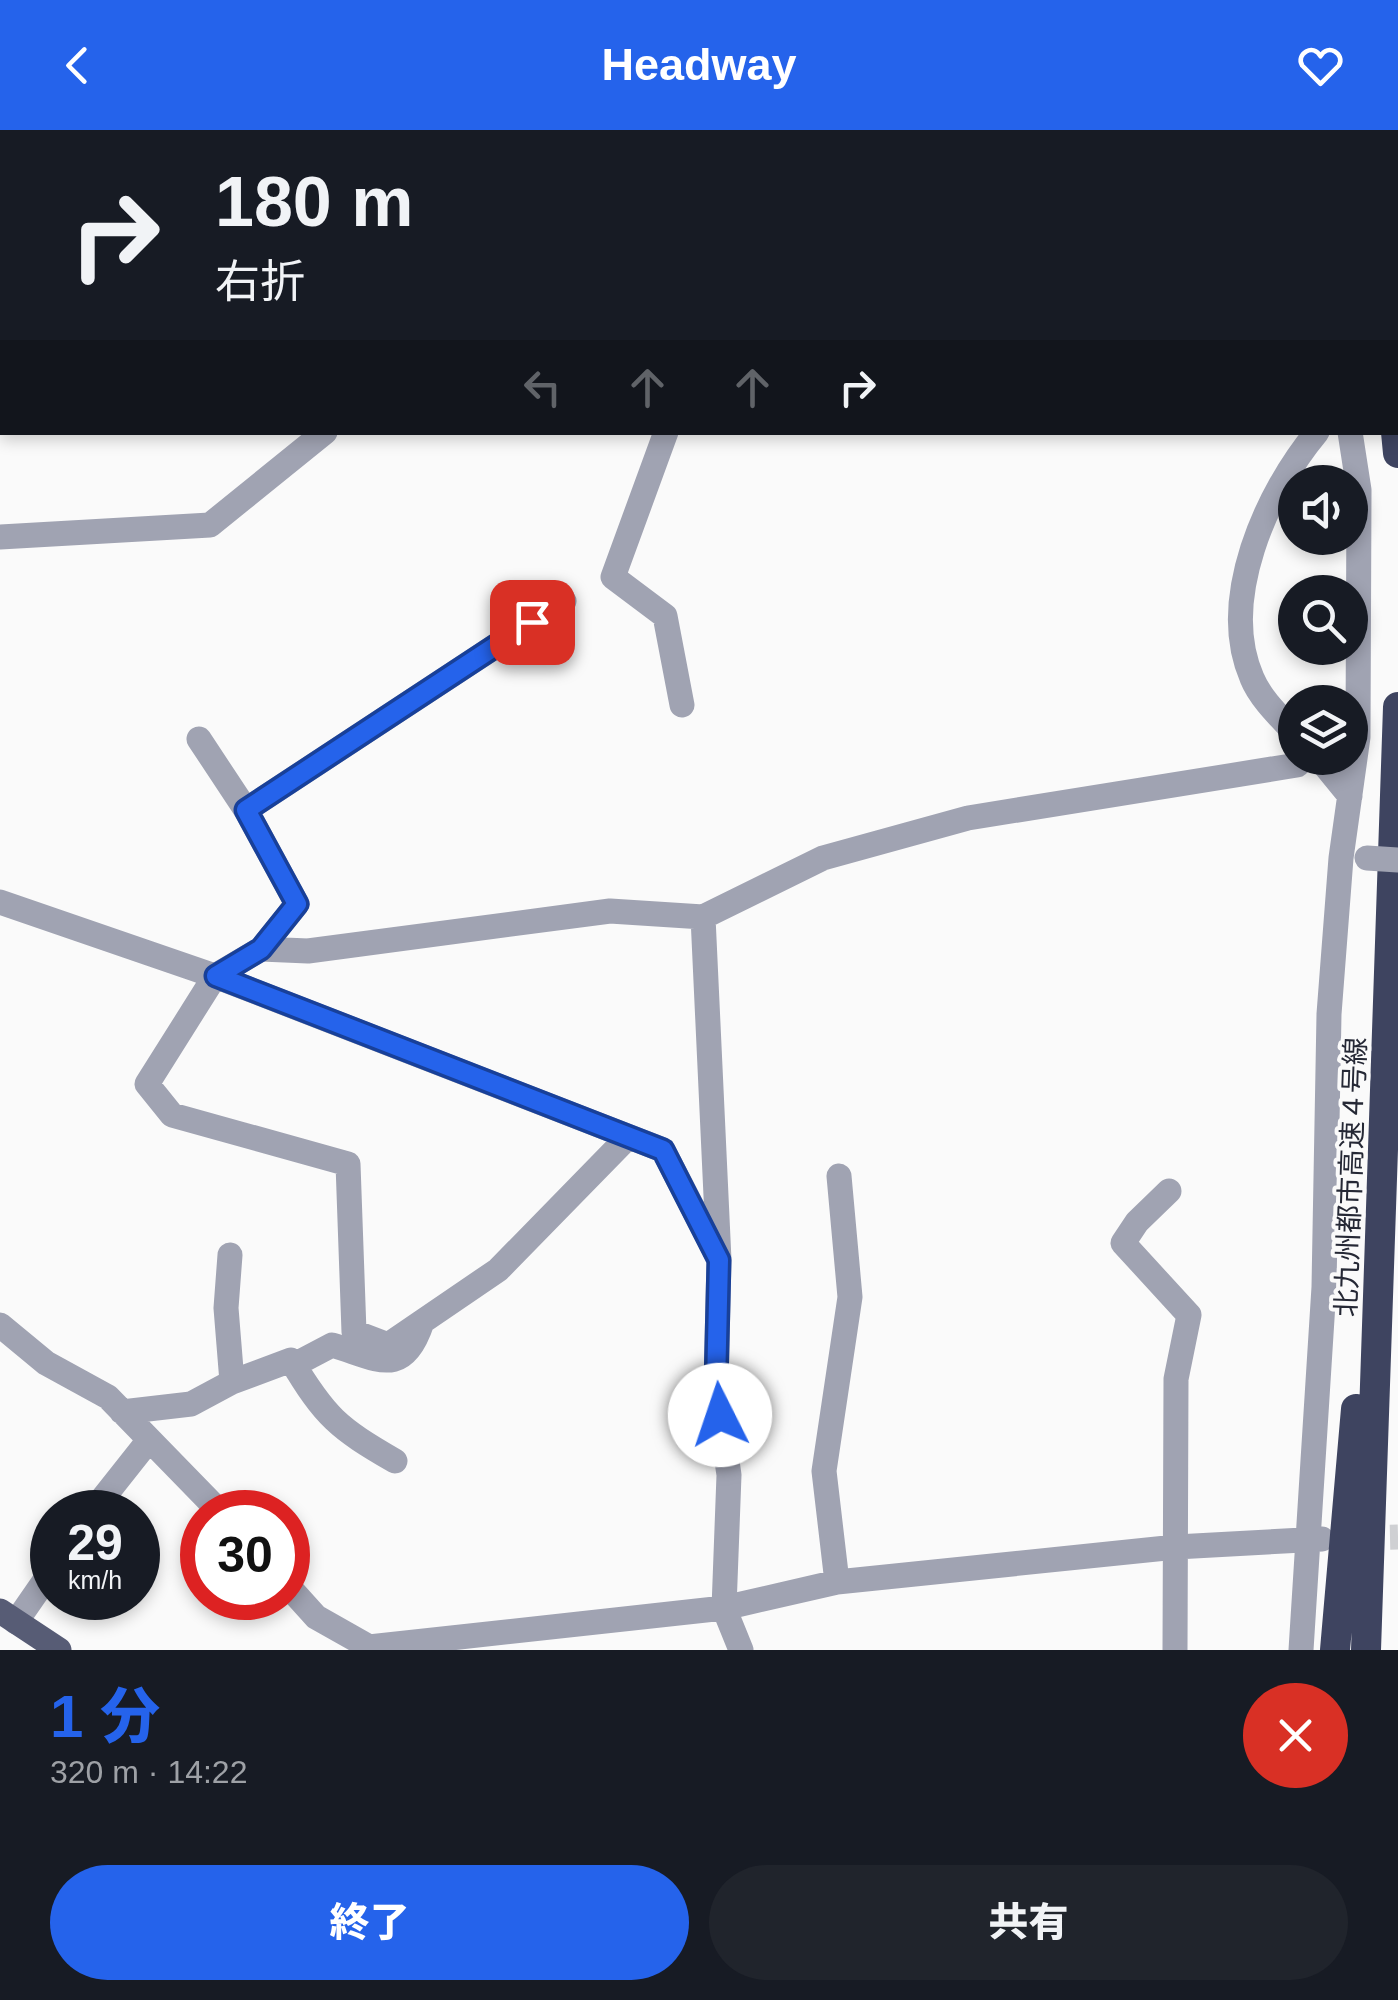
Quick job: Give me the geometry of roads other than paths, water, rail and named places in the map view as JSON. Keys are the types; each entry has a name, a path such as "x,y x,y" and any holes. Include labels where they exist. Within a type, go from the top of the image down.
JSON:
{"highway":[{"name":"北九州都市高速４号線","path":"1366,1650 1398,707"},
{"path":"1335,1650 1366,1300 1380,990 1392,946"}],"main road":[{"path":"8,1616 59,1650"}],"street":[{"path":"0,537 92,536 210,525 321,435"},
{"path":"665,435 613,577 665,616 682,705"},
{"path":"1278,712 1253,682 1242,649 1240,605 1276,496 1315,435"},
{"path":"1301,1650 1315,1539 1328,1014 1354,858 1350,796 1358,737 1359,509 1350,435"},
{"path":"246,810 564,601"},
{"path":"199,739 246,810 297,904 261,949 216,976 147,1084 172,1115 348,1164 354,1332 388,1344 498,1270 628,1137"},
{"path":"261,949 308,951 610,911 703,917 822,858 968,818 1278,769"},
{"path":"1333,775 1350,796"},
{"path":"1354,858 1398,860"},
{"path":"0,902 216,976 663,1150 719,1260"},
{"path":"703,917 719,1260 716,1385 728,1475 724,1608 741,1650"},
{"path":"837,1582 824,1470 850,1296 839,1176"},
{"path":"1169,1191 1136,1222 1123,1243 1190,1315 1176,1379 1175,1650"},
{"path":"230,1255 226,1308 232,1382"},
{"path":"294,1365 332,1345 368,1359 399,1360 413,1348 422,1322"},
{"path":"0,1325 46,1363 108,1397 198,1490"},
{"path":"122,1412 191,1404 282,1360 294,1365 322,1411 338,1428 395,1462"},
{"path":"109,1490 149,1440"},
{"path":"310,1610 369,1647 724,1608 837,1582 1176,1547 1315,1539"},
{"path":"8,1616 30,1593"}],"tunnel":[{"path":"1353,1538 1398,1537"}]}
